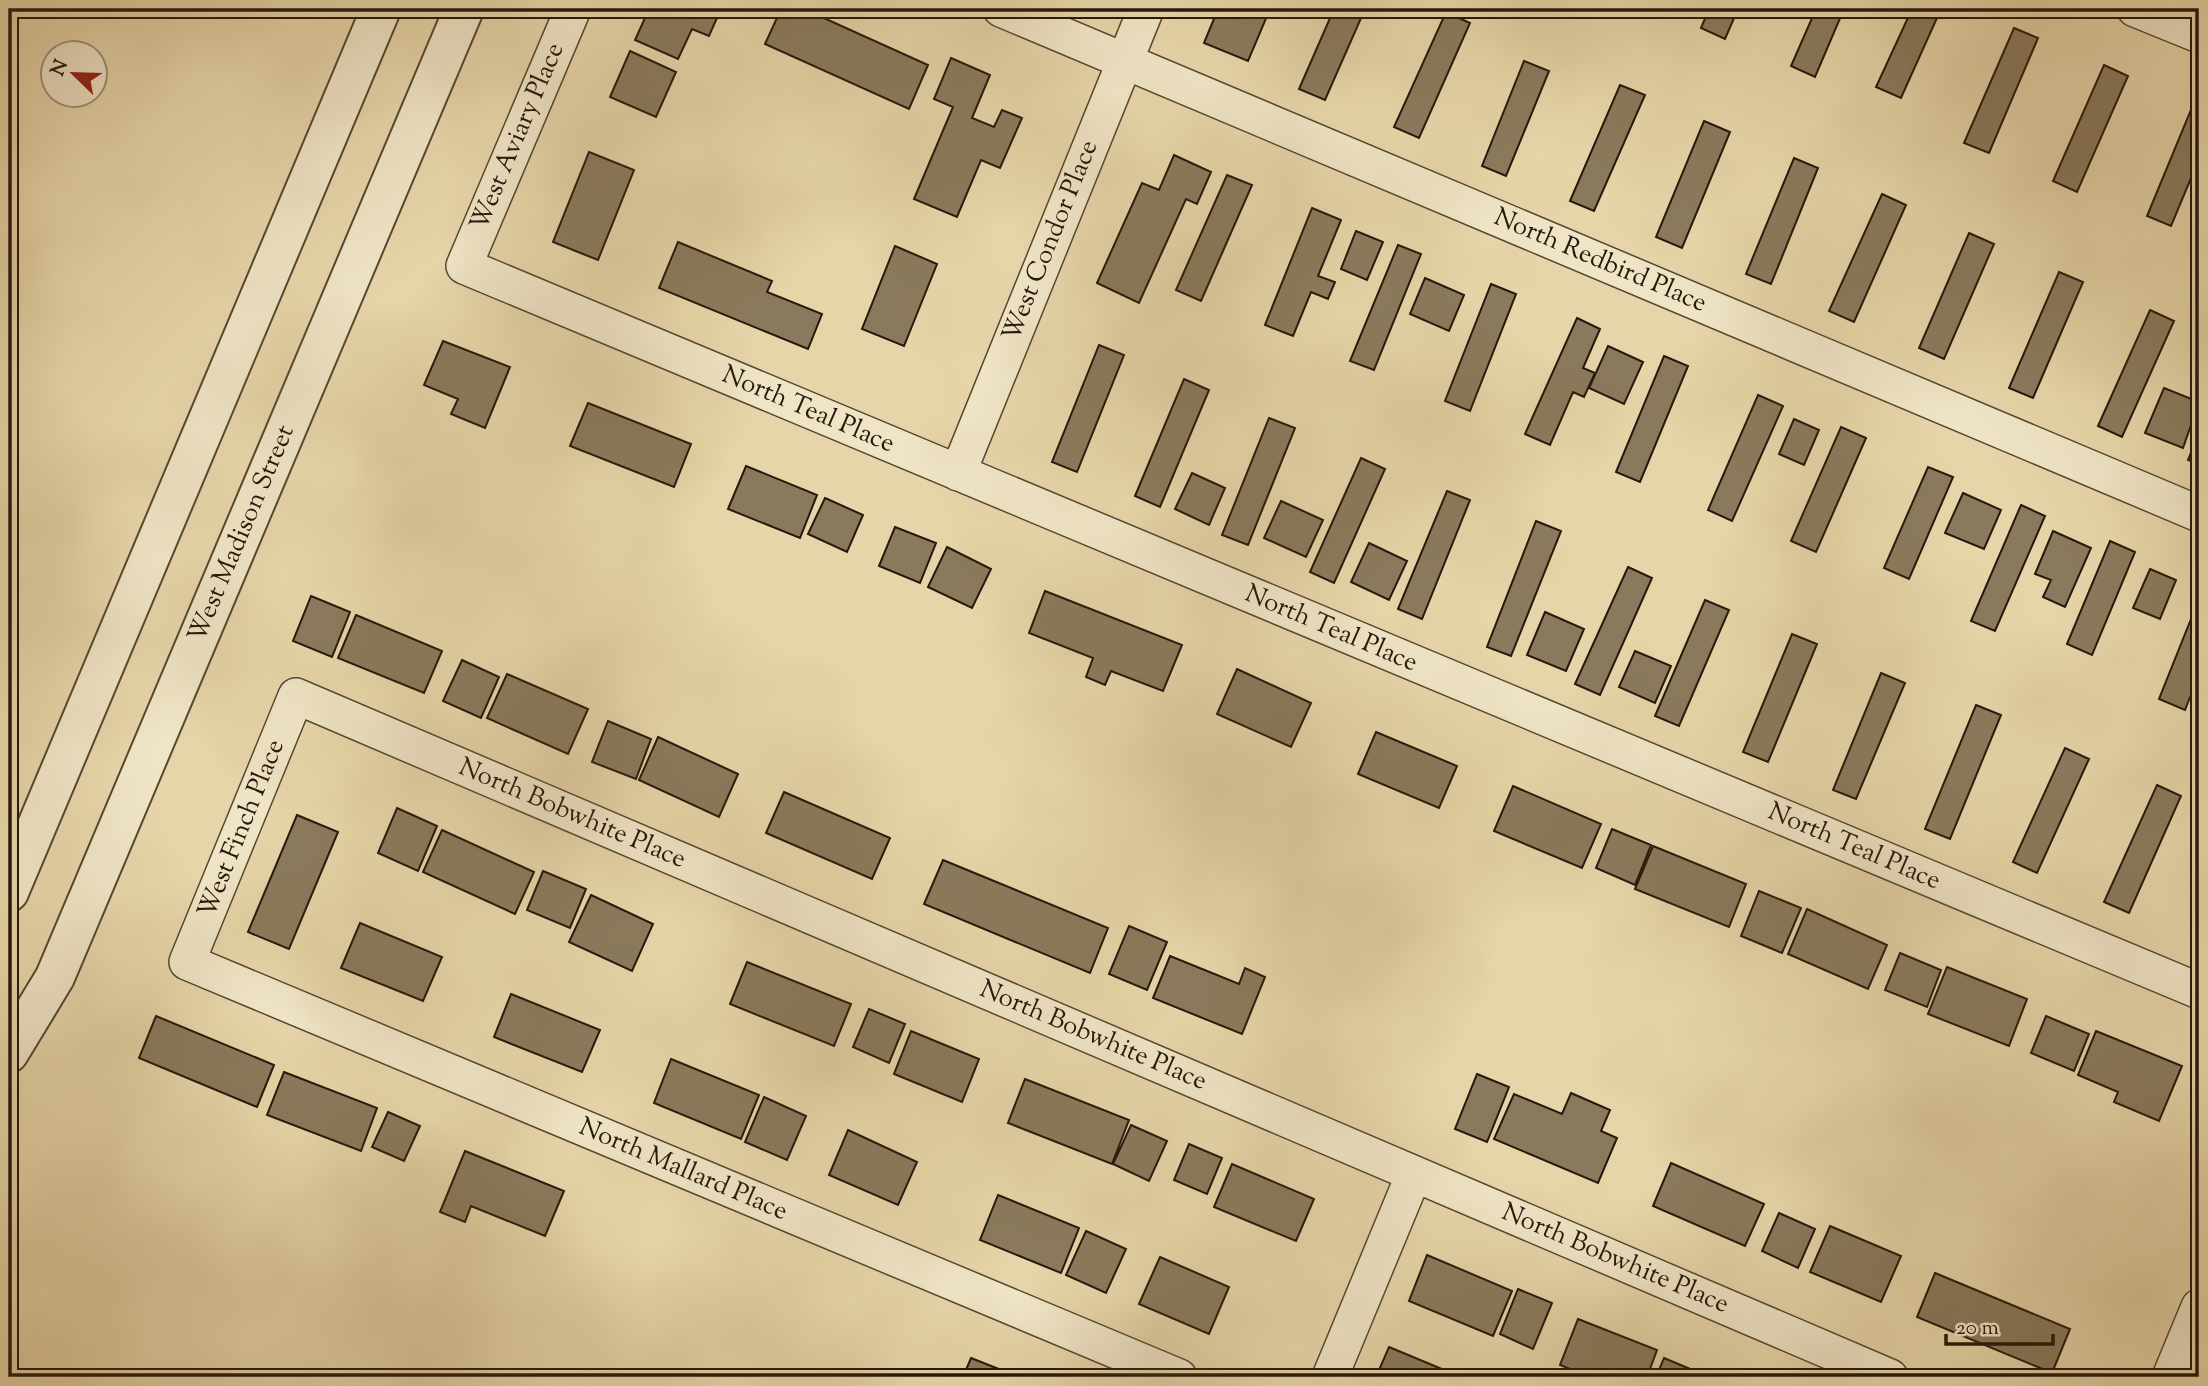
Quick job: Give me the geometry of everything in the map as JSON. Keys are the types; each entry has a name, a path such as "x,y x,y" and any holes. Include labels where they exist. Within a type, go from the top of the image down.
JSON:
{"street":[{"path":"9,892 382,9"},
{"name":"West Madison Street","path":"9,1053 55,977 464,9"},
{"name":"West Aviary Place","path":"464,266 573,9"},
{"name":"North Redbird Place","path":"1001,9 2199,514"},
{"name":"West Condor Place","path":"958,473 1146,9"},
{"path":"2135,9 2199,35"},
{"name":"North Teal Place","path":"464,266 2199,992"},
{"name":"West Finch Place","path":"187,962 296,696"},
{"name":"North Bobwhite Place","path":"296,696 1891,1377"},
{"name":"North Mallard Place","path":"187,962 1180,1377"},
{"path":"1330,1377 1414,1174"},
{"path":"2169,1377 2199,1307"}],"building":[{"path":"649,9 721,9 709,36 692,29 678,59 635,40"},
{"path":"781,9 804,9 928,65 909,109 765,44"},
{"path":"1218,9 1270,9 1248,61 1204,43"},
{"path":"1334,9 1365,9 1325,100 1299,89"},
{"path":"1709,9 1738,9 1725,39 1701,28"},
{"path":"1816,9 1844,9 1815,77 1791,66"},
{"path":"1912,9 1941,9 1901,98 1876,87"},
{"path":"1446,12 1470,23 1419,138 1394,127"},
{"path":"2014,28 2038,38 1989,153 1964,143"},
{"path":"630,51 676,72 656,117 610,97"},
{"path":"951,58 990,75 972,118 994,127 1002,110 1022,118 1000,168 981,160 957,217 914,199 953,107 934,99"},
{"path":"1524,61 1549,71 1506,176 1482,166"},
{"path":"2104,65 2128,76 2077,192 2053,181"},
{"path":"1620,85 1645,95 1594,211 1570,201"},
{"path":"2195,100 2199,102 2199,159 2171,226 2147,216"},
{"path":"1704,121 1730,132 1682,248 1656,237"},
{"path":"589,152 634,170 598,260 553,242"},
{"path":"1174,155 1211,172 1197,204 1186,199 1139,303 1097,283 1142,183 1159,190"},
{"path":"1794,158 1818,168 1771,284 1746,274"},
{"path":"1227,175 1252,185 1201,301 1176,290"},
{"path":"1882,194 1906,205 1854,322 1829,311"},
{"path":"1312,208 1341,220 1318,276 1335,282 1328,299 1311,292 1293,336 1265,325"},
{"path":"1356,231 1383,242 1367,280 1341,269"},
{"path":"1969,233 1994,244 1944,359 1919,348"},
{"path":"678,242 772,281 767,292 822,314 808,349 659,288"},
{"path":"1398,245 1421,254 1374,370 1350,361"},
{"path":"895,246 937,264 904,346 862,329"},
{"path":"2059,272 2083,282 2033,398 2009,388"},
{"path":"1425,278 1464,295 1449,331 1410,314"},
{"path":"1491,284 1516,294 1470,411 1445,401"},
{"path":"2150,310 2174,321 2122,437 2098,426"},
{"path":"1577,318 1600,329 1583,368 1595,373 1584,397 1573,392 1550,445 1525,434"},
{"path":"443,341 510,367 485,428 451,414 458,399 424,385"},
{"path":"1099,345 1124,355 1077,472 1052,462"},
{"path":"1608,346 1643,362 1624,404 1589,388"},
{"path":"1664,356 1688,366 1640,482 1616,472"},
{"path":"1184,379 1209,390 1160,507 1135,496"},
{"path":"2164,388 2199,402 2183,448 2145,433"},
{"path":"1758,395 1783,406 1732,521 1708,510"},
{"path":"588,403 691,444 674,487 570,446"},
{"path":"1269,418 1295,428 1248,545 1222,535"},
{"path":"1794,419 1819,430 1804,465 1779,454"},
{"path":"1841,427 1866,438 1816,552 1791,541"},
{"path":"2199,433 2199,464 2188,460"},
{"path":"1361,458 1385,469 1334,583 1310,572"},
{"path":"746,466 817,495 800,538 728,509"},
{"path":"1928,467 1953,477 1909,579 1884,568"},
{"path":"1192,473 1225,488 1209,525 1175,509"},
{"path":"1447,491 1470,500 1422,619 1398,609"},
{"path":"1963,493 2001,510 1984,549 1945,533"},
{"path":"825,498 863,515 847,552 808,534"},
{"path":"1281,501 1323,520 1306,557 1264,538"},
{"path":"2021,505 2045,516 1995,631 1971,621"},
{"path":"1536,521 1561,531 1511,656 1487,647"},
{"path":"895,527 936,543 920,583 879,566"},
{"path":"2053,531 2091,548 2065,607 2043,597 2051,580 2035,574"},
{"path":"2110,541 2135,552 2092,655 2067,644"},
{"path":"1369,543 1407,561 1389,600 1351,582"},
{"path":"947,547 991,569 972,608 928,587"},
{"path":"1628,567 1652,578 1600,695 1575,684"},
{"path":"2150,569 2176,580 2160,619 2133,608"},
{"path":"1045,591 1182,645 1163,691 1111,671 1105,685 1086,677 1093,658 1029,633"},
{"path":"311,596 350,612 332,657 293,641"},
{"path":"2199,599 2199,674 2185,710 2159,699"},
{"path":"1705,600 1729,610 1679,726 1655,716"},
{"path":"1545,612 1584,629 1566,671 1527,655"},
{"path":"356,615 442,651 424,693 338,658"},
{"path":"1792,634 1817,644 1768,762 1743,752"},
{"path":"1635,651 1671,666 1655,703 1619,687"},
{"path":"462,660 499,677 481,718 443,701"},
{"path":"1237,669 1311,703 1291,747 1217,714"},
{"path":"1881,673 1905,683 1856,799 1833,790"},
{"path":"507,674 588,709 568,754 487,718"},
{"path":"1976,705 2001,715 1950,839 1925,829"},
{"path":"608,721 651,739 636,779 592,762"},
{"path":"1376,732 1457,766 1439,808 1358,774"},
{"path":"658,737 738,774 719,817 639,780"},
{"path":"2065,748 2089,759 2037,873 2013,862"},
{"path":"2157,785 2181,796 2129,913 2104,902"},
{"path":"1513,786 1601,824 1582,868 1494,831"},
{"path":"784,792 890,838 872,879 766,833"},
{"path":"397,808 437,826 418,871 378,853"},
{"path":"297,815 338,832 289,949 248,932"},
{"path":"1612,829 1651,845 1635,885 1596,868"},
{"path":"442,830 534,872 515,914 423,872"},
{"path":"1653,846 1746,884 1729,927 1635,889"},
{"path":"943,860 1108,928 1090,973 924,904"},
{"path":"543,871 586,889 570,928 527,910"},
{"path":"1759,891 1801,908 1782,953 1741,936"},
{"path":"591,895 653,924 632,971 569,942"},
{"path":"1807,909 1887,945 1868,989 1788,954"},
{"path":"360,923 442,957 423,1001 341,968"},
{"path":"1129,926 1167,942 1147,990 1109,974"},
{"path":"1900,953 1941,970 1927,1007 1885,990"},
{"path":"1170,956 1239,984 1245,968 1265,977 1242,1034 1153,998"},
{"path":"747,962 851,1004 834,1046 730,1004"},
{"path":"1947,967 2027,999 2009,1046 1928,1014"},
{"path":"511,994 600,1030 582,1072 494,1037"},
{"path":"869,1009 905,1024 889,1063 853,1047"},
{"path":"156,1016 274,1065 257,1107 139,1058"},
{"path":"2046,1016 2089,1034 2074,1071 2031,1053"},
{"path":"911,1031 979,1059 962,1102 894,1074"},
{"path":"2096,1031 2182,1066 2159,1121 2114,1102 2118,1092 2078,1075"},
{"path":"671,1059 759,1095 741,1139 654,1103"},
{"path":"284,1072 377,1108 361,1151 267,1115"},
{"path":"1477,1074 1509,1087 1487,1142 1455,1129"},
{"path":"1025,1079 1129,1120 1112,1164 1008,1123"},
{"path":"1571,1093 1610,1110 1601,1131 1617,1138 1598,1183 1494,1139 1514,1094 1562,1114"},
{"path":"764,1097 806,1116 787,1160 745,1142"},
{"path":"388,1112 420,1126 404,1161 372,1147"},
{"path":"1131,1125 1167,1141 1149,1181 1113,1164"},
{"path":"848,1130 917,1162 898,1205 829,1175"},
{"path":"1189,1144 1222,1158 1207,1194 1174,1180"},
{"path":"465,1151 564,1191 545,1236 471,1206 465,1222 440,1212"},
{"path":"1671,1163 1764,1204 1745,1246 1653,1206"},
{"path":"1232,1164 1314,1199 1296,1241 1214,1207"},
{"path":"998,1195 1079,1228 1061,1273 980,1240"},
{"path":"1779,1213 1815,1229 1798,1268 1762,1251"},
{"path":"1830,1226 1901,1256 1881,1302 1810,1272"},
{"path":"1086,1231 1126,1249 1106,1293 1066,1275"},
{"path":"1427,1255 1512,1291 1493,1336 1409,1301"},
{"path":"1160,1257 1229,1287 1209,1334 1139,1304"},
{"path":"1935,1273 2070,1329 2052,1373 1917,1317"},
{"path":"1518,1289 1552,1303 1533,1349 1500,1334"},
{"path":"1578,1319 1657,1350 1647,1377 1590,1377 1560,1365"},
{"path":"1389,1347 1461,1377 1376,1377"},
{"path":"971,1358 1019,1377 963,1377"},
{"path":"1664,1358 1702,1374 1700,1377 1656,1377"}]}
